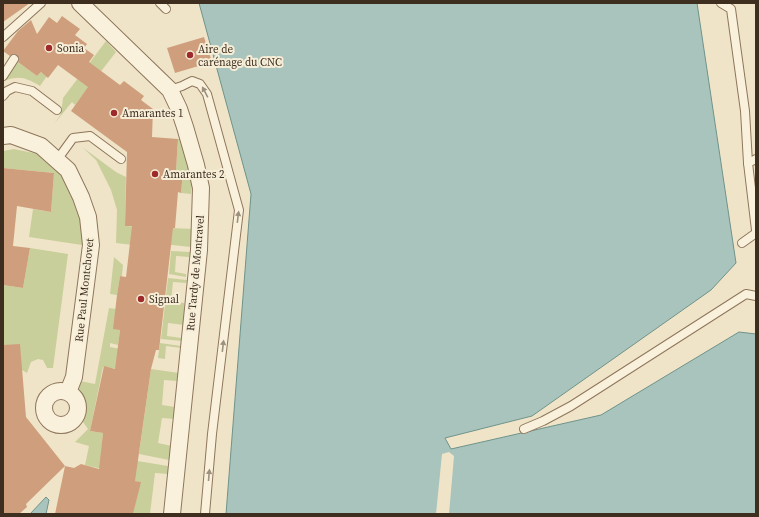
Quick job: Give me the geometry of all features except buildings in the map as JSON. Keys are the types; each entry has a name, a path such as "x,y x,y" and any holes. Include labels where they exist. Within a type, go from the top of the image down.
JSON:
{"street":[{"name":"Rue Tardy de Montravel","path":"80,3 170,90 179,109 185,127 201,188 199,250 172,514"},
{"name":"Rue Paul Montchovet","path":"3,136 11,135 41,146 68,170 82,197 88,217 90,245 74,377 68,392"}],"lane":[{"path":"3,37 41,3"},
{"path":"160,3 166,9"},
{"path":"721,3 732,6 745,111 748,164 756,230"},
{"path":"3,76 14,60"},
{"path":"170,90 192,82 200,84 207,94 239,210 212,434 205,514"},
{"path":"3,96 7,91 15,87 27,90 57,110"},
{"path":"57,160 73,138 90,136 121,159"},
{"path":"748,164 756,159"},
{"path":"742,244 756,233"},
{"path":"524,429 571,406 746,294 756,296"}],"green space":[{"path":"106,41 116,52 75,105 72,102 54,124 61,114 63,98"},
{"path":"18,62 37,76 41,72 47,76 40,86 23,78 14,78 4,81"},
{"path":"178,139 185,139 193,172 191,194 181,193 183,171 176,171"},
{"path":"82,147 116,172 126,177 125,226 194,229 191,247 133,241 133,245 116,243 117,210 111,190 96,160"},
{"path":"14,149 38,154 58,170 71,189 82,221 82,245 29,237 33,209 51,212 54,173 3,168 3,151"},
{"path":"30,248 68,254 53,368 47,368 43,360 38,359 31,362 27,373 22,370 3,345 3,285 23,288"},
{"path":"171,251 190,252 189,257 176,256 175,272 186,274 186,277 169,274"},
{"path":"114,257 123,265 117,295 110,294"},
{"path":"168,278 187,280 186,283 173,282 171,301 184,303 184,325 168,323 167,336 182,338 182,341 161,339"},
{"path":"109,308 116,309 120,330 118,345 110,343 110,347 126,350 117,369 103,367 90,431 103,433 101,455 168,466 168,474 155,473 150,514 133,514 140,482 104,474 102,469 85,465 89,446 75,442 88,429 81,419 85,408 79,388 80,381 95,384"},
{"path":"160,343 181,346 181,348 166,346 165,359 158,358"},
{"path":"151,369 179,373 177,381 164,380 162,405 175,407 174,419 162,418 158,443 172,446 169,460 139,454"}],"water":[{"path":"199,3 697,3 736,263 711,290 532,416 445,438 451,449 601,415 739,332 756,334 756,514 226,514 251,194"},
{"path":"46,497 49,500 46,514 30,514"}],"pier":[{"path":"449,452 454,456 449,514 436,514 442,454"}],"place":[{"name":"Sonia","path":"49,48"},
{"name":"Aire de carénage du CNC","path":"190,55"},
{"name":"Amarantes 1","path":"114,113"},
{"name":"Amarantes 2","path":"155,174"},
{"name":"Signal","path":"141,299"}]}
